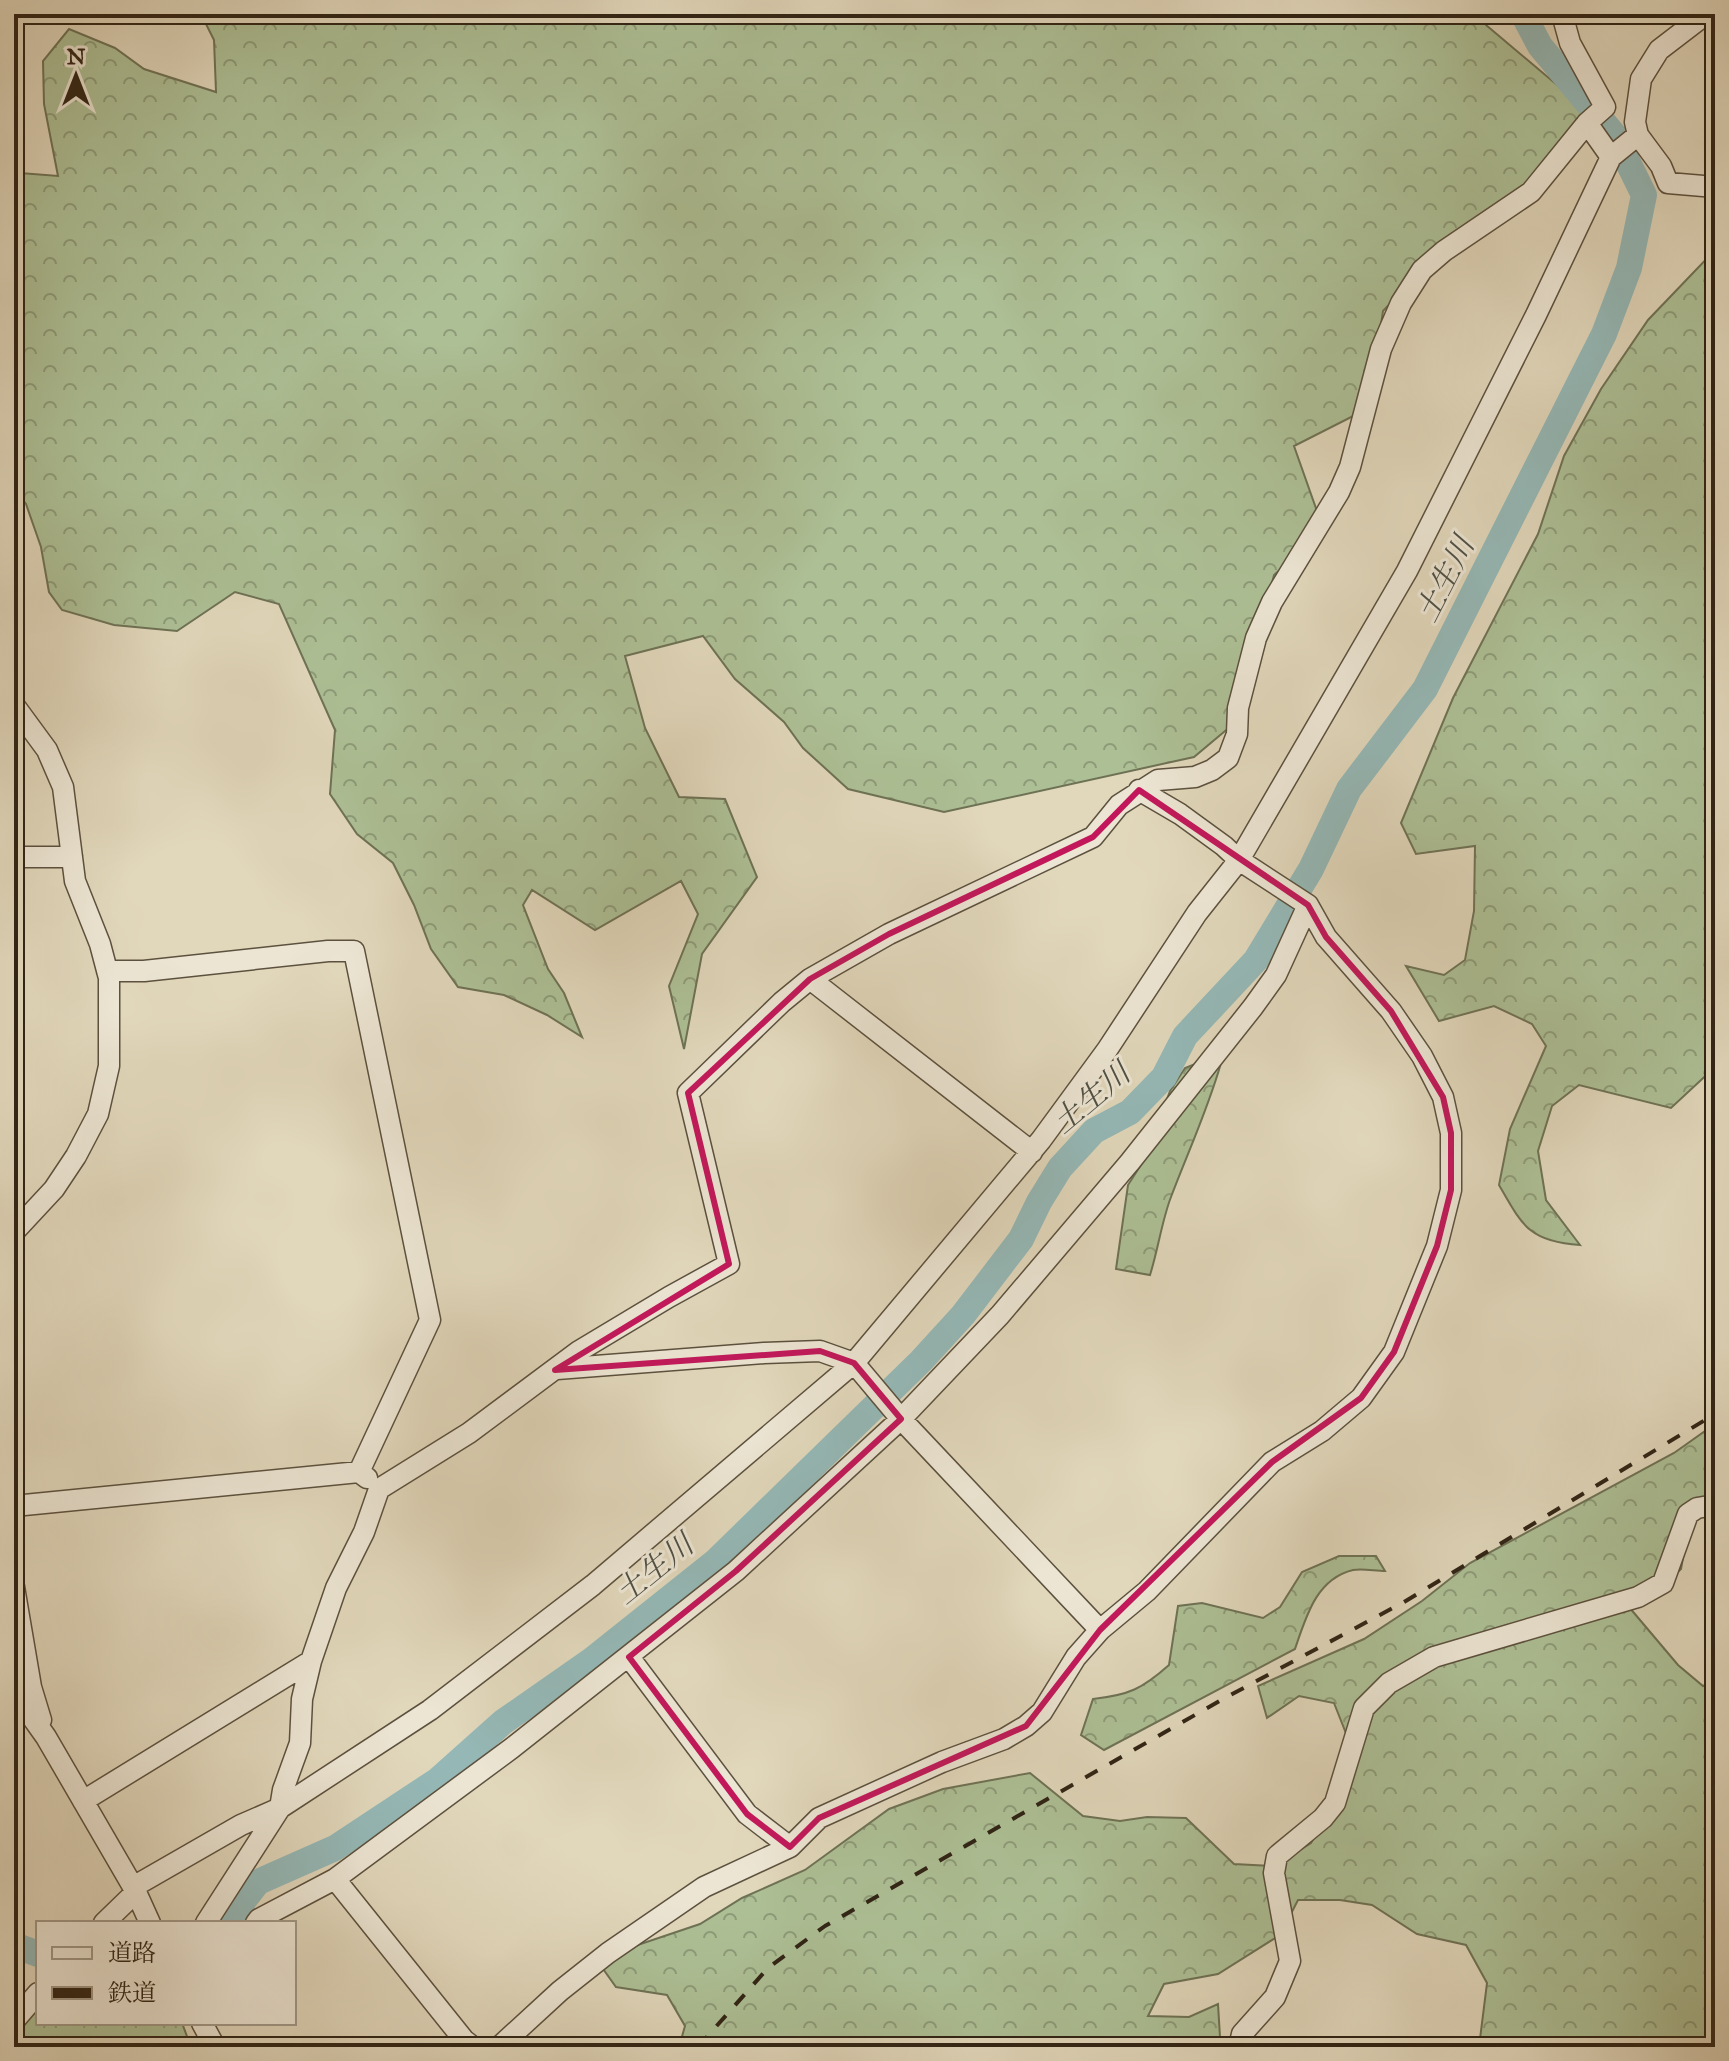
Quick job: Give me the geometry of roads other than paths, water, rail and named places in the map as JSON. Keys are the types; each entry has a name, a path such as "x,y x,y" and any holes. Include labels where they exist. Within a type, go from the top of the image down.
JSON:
{"street":[{"path":"207,1921 280,1808 283,1790 300,1743 302,1699 311,1661 336,1588 364,1532 379,1489 469,1433 579,1351 729,1264 688,1093 810,979 889,934 1093,837 1119,805 1139,790 1158,780 1195,777 1212,770 1228,758 1237,734 1238,708 1256,638 1272,602 1339,492 1350,467 1381,349 1401,303 1422,270 1444,251 1531,192 1587,123 1605,107 1570,43 1562,14"},
{"path":"1706,14 1659,50 1641,79 1635,122 1638,135 1661,166 1668,183 1715,187"},
{"path":"1587,123 1613,155"},
{"path":"106,1921 134,1890 241,1825 280,1808 430,1710 593,1585 854,1363 1032,1152 1107,1050 1197,913 1239,860 1407,571 1613,155 1638,135"},
{"path":"14,705 47,750 63,787 75,881 100,944 107,971 109,1066 98,1114 76,1156 54,1189 14,1232"},
{"path":"509,2044 560,1991 596,1962 704,1887 790,1847 819,1818 928,1768 1004,1739 1026,1726 1042,1712 1076,1657 1100,1630 1147,1591 1272,1462 1322,1431 1361,1398 1394,1352 1437,1246 1451,1190 1451,1133 1443,1097 1422,1056 1391,1011 1326,937 1308,905 1239,860 1180,814 1139,790"},
{"path":"14,857 72,857"},
{"path":"258,1921 335,1879 460,1788 629,1657 736,1571 901,1419 1000,1315 1130,1162 1253,1007 1276,975 1308,905"},
{"path":"107,971 144,971 328,951 354,951 430,1320 359,1472"},
{"path":"810,979 1032,1152"},
{"path":"555,1370 820,1351 854,1363 901,1419 1100,1630"},
{"path":"14,1506 359,1472 379,1489"},
{"path":"1239,2047 1242,2034 1275,1997 1290,1961 1274,1873 1277,1856 1323,1818 1335,1803 1364,1708 1389,1683 1434,1657 1638,1597 1663,1583 1688,1514 1697,1508 1715,1505"},
{"path":"14,1587 31,1687 46,1737"},
{"path":"629,1657 747,1814 790,1847"},
{"path":"83,1801 311,1661"},
{"path":"14,1692 46,1737 149,1921"},
{"path":"335,1879 464,2040 473,2047"},
{"path":"14,2021 36,1995"},
{"path":"203,2025 215,2047"}],"waterway":[{"name":"土生川","path":"231,1921 258,1882 335,1848 438,1780 503,1722 592,1660 715,1562 921,1361 963,1315 1021,1239 1060,1168 1094,1131 1130,1112 1164,1077 1185,1036 1256,960 1311,869 1349,789 1425,689 1604,334 1629,268 1644,195 1615,136 1540,46 1523,14"},
{"path":"14,779 18,784 14,845"},
{"name":"土生川","path":"14,1945 36,1953"}],"railway":[{"path":"698,2047 768,1968 825,1926 1223,1699 1404,1602 1715,1414"}]}
